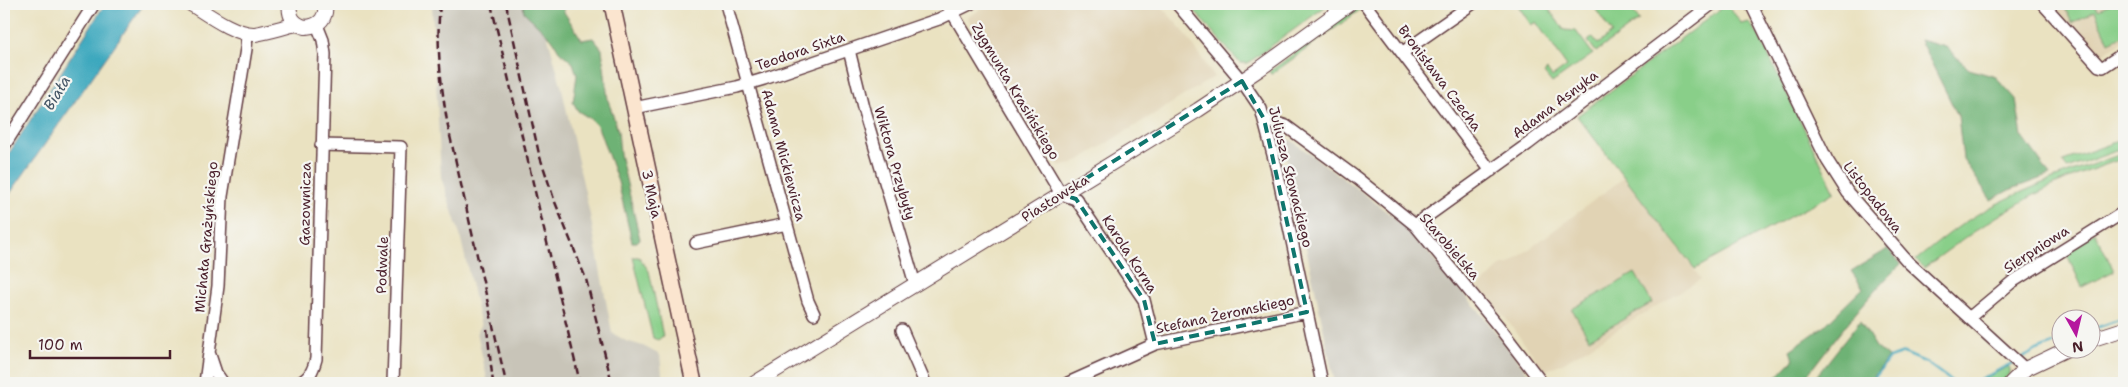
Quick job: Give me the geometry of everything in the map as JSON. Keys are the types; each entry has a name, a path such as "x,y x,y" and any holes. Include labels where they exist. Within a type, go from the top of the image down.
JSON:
{"main road":[{"name":"3 Maja","path":"612,4 696,382"}],"street":[{"path":"4,146 94,4"},
{"path":"191,4 220,22 247,34 297,24 306,27 317,24 324,16 325,4"},
{"name":"Adama Mickiewicza","path":"726,4 808,301 814,314"},
{"name":"Teodora Sixta","path":"634,108 748,84 848,50 950,9 970,4"},
{"name":"Juliusza Słowackiego","path":"1177,4 1242,80 1257,102 1264,119 1322,383"},
{"name":"Piastowska","path":"755,383 1242,80 1349,4"},
{"name":"Bronisława Czecha","path":"1365,4 1404,52 1491,171"},
{"path":"1404,52 1472,4"},
{"name":"Adama Asnyka","path":"1415,225 1491,171 1712,4"},
{"name":"Listopadowa","path":"1751,4 1827,160 1841,183 1871,221 1908,262 2019,363"},
{"path":"2043,4 2099,66 2103,67 2124,53"},
{"path":"270,30 290,5"},
{"path":"290,5 291,16 297,24"},
{"name":"Zygmunta Krasińskiego","path":"950,9 1061,194"},
{"name":"Gazownicza","path":"305,382 313,370 316,359 325,54 323,40 317,24"},
{"name":"Michała Grażyńskiego","path":"205,383 218,286 222,196 247,34"},
{"name":"Wiktora Przybyły","path":"848,50 915,284"},
{"name":"Starobielska","path":"1264,119 1286,126 1358,179 1415,225 1499,327 1540,383"},
{"name":"Podwale","path":"321,145 401,147 393,383"},
{"name":"Karola Korna","path":"1061,194 1076,200 1144,300 1155,344"},
{"name":"Sierpniowa","path":"1969,318 2012,282 2124,212"},
{"path":"696,243 787,224"},
{"name":"Stefana Żeromskiego","path":"1068,383 1155,344 1307,312"},
{"path":"2100,337 2124,329"},
{"path":"902,330 925,383"},
{"path":"2011,383 2019,363 2050,354"},
{"name":"Michała Grażyńskiego","path":"210,355 216,373 223,383"}],"highlighted area":[{"path":"1242,81 1264,119 1307,312 1155,344 1144,300 1076,199 1061,194"}],"shaded area":[{"path":"432,4 541,4 590,215 612,333 660,355 663,383 488,383 477,332 481,326 460,235 441,177"},
{"path":"992,4 1159,4 1185,33 1214,77 1073,164 1060,166 967,17"},
{"path":"2051,4 2124,4 2124,41 2096,57"},
{"path":"1286,140 1291,140 1406,227 1479,311 1533,380 1528,383 1335,383 1284,144"},
{"path":"1625,177 1701,279 1564,362 1545,371 1507,320 1478,288 1502,265 1508,265"}],"green space":[{"path":"523,4 563,4 564,12 582,40 593,38 602,49 608,100 618,131 620,154 640,239 637,242 632,242 618,182 598,127 578,111 573,102 577,75 573,63 559,51 552,39 524,12"},
{"path":"1188,4 1329,4 1248,63 1240,63"},
{"path":"1517,4 1545,4 1564,30 1576,31 1593,54 1552,83 1544,73 1547,70 1552,77 1567,66 1536,22 1531,25"},
{"path":"1592,4 1627,4 1639,20 1596,52 1588,41 1593,37 1598,44 1612,33"},
{"path":"1727,4 1742,24 1749,22 1759,36 1835,192 1695,269 1577,116"},
{"path":"2063,4 2094,4 2098,10 2112,4 2124,4 2124,35 2109,42 2095,11 2072,23"},
{"path":"1364,7 1272,74 1269,72 1356,8"},
{"path":"1920,40 1946,47 1969,69 1996,77 2016,99 2022,136 2050,175 2009,190 1991,200 1963,159 1958,116"},
{"path":"2124,139 2124,148 2067,169 2063,161"},
{"path":"2124,153 2124,158 2068,179 2021,202 1924,268 1916,260 1962,224 1995,205 2050,181"},
{"path":"2095,232 2114,271 2082,287 2065,250"},
{"path":"1888,249 1901,264 1861,307 1801,383 1771,383 1793,360 1790,350 1823,327 1863,288 1851,271"},
{"path":"633,257 639,257 649,271 663,336 658,340 653,338"},
{"path":"1635,273 1652,303 1589,339 1572,309"},
{"path":"1860,321 1876,347 1888,357 1869,383 1811,383"},
{"path":"2009,366 2009,374 2001,383 1978,382"}],"water":[{"name":"Biała","path":"105,4 144,4 4,202 4,161"}],"waterway":[{"path":"2100,326 2124,318"},
{"path":"2019,360 2050,345"},
{"path":"1871,383 1889,358 1904,353 1927,363 1954,383"},
{"path":"1974,383 2014,362"}],"railway":[{"path":"440,4 440,65 448,127 506,383"},
{"path":"491,4 580,383"},
{"path":"506,4 539,154 555,202 586,279 612,383"},
{"path":"487,329 493,383"}]}
